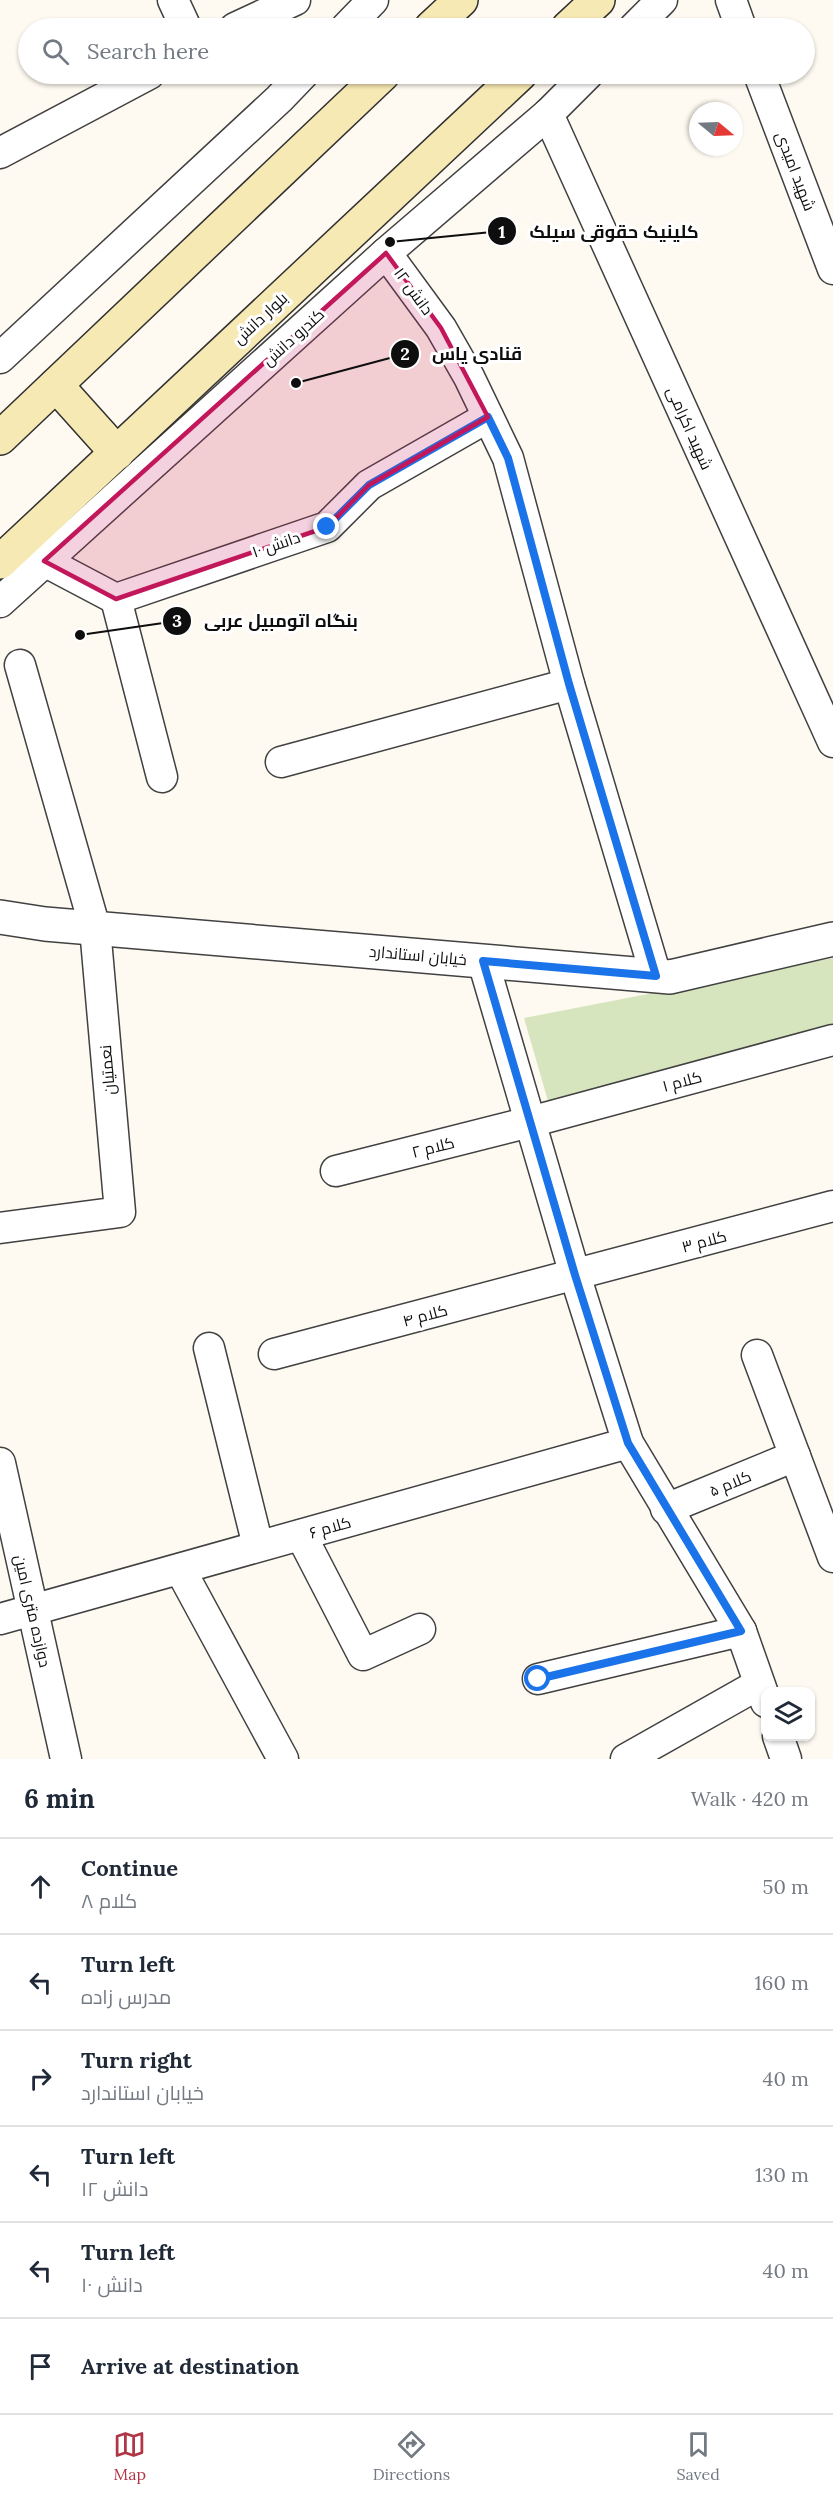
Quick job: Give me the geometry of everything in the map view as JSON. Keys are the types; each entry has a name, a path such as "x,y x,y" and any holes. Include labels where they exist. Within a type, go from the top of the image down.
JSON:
{"main road":[{"path":"442,18 461,0"},
{"path":"579,18 598,0"},
{"path":"0,438 372,84"},
{"name":"بلوار دانش","path":"0,562 509,84"},
{"path":"56,385 117,453"}],"street":[{"path":"173,0 181,18"},
{"path":"262,18 295,0"},
{"path":"356,18 373,0"},
{"path":"644,18 663,0"},
{"path":"731,0 737,18"},
{"path":"0,153 130,84"},
{"name":"کندرو دانش","path":"0,602 386,253 548,114 578,84"},
{"name":"شهید امیدی","path":"763,84 833,268"},
{"path":"0,358 283,86"},
{"name":"شهید اکرامی","path":"548,114 833,742"},
{"name":"دانش ۱۲","path":"386,253 441,328 469,376 508,458 569,684 656,976"},
{"name":"دانش ۱۰","path":"116,599 327,527 369,485 488,417"},
{"path":"44,561 116,599 162,777"},
{"name":"نعمتیان","path":"0,1228 120,1212 95,928 20,665"},
{"path":"281,762 569,684"},
{"name":"خیابان استاندارد","path":"0,917 95,928 670,977 833,939"},
{"path":"483,961 575,1275 628,1443 741,1631 761,1690"},
{"name":"کلام ۱","path":"530,1122 833,1040"},
{"name":"کلام ۲","path":"336,1171 530,1122"},
{"name":"کلام ۳","path":"575,1275 833,1206"},
{"name":"کلام ۴","path":"274,1354 575,1275"},
{"path":"209,1348 258,1546"},
{"path":"757,1355 833,1557"},
{"name":"کلام ۶","path":"0,1619 628,1443"},
{"name":"کلام ۵","path":"666,1509 795,1456"},
{"name":"دوازده متری امین","path":"0,1463 66,1759"},
{"path":"301,1535 363,1655 420,1629"},
{"path":"180,1569 283,1759"},
{"path":"538,1679 741,1631"},
{"path":"626,1759 761,1693"},
{"path":"779,1741 786,1759"}],"highlighted area":[{"path":"386,253 441,328 488,417 369,485 327,527 116,599 44,561"}],"green space":[{"path":"833,958 833,1033 550,1108 524,1018"}],"place":[{"name":"کلینیک حقوقی سیلک","path":"390,242"},
{"name":"قنادی یاس","path":"296,383"},
{"name":"بنگاه اتومبیل عربی","path":"80,635"}],"route":[{"path":"327,527 369,485 488,417 508,458 569,684 656,976 483,961 575,1275 628,1443 741,1631 538,1679"}]}
